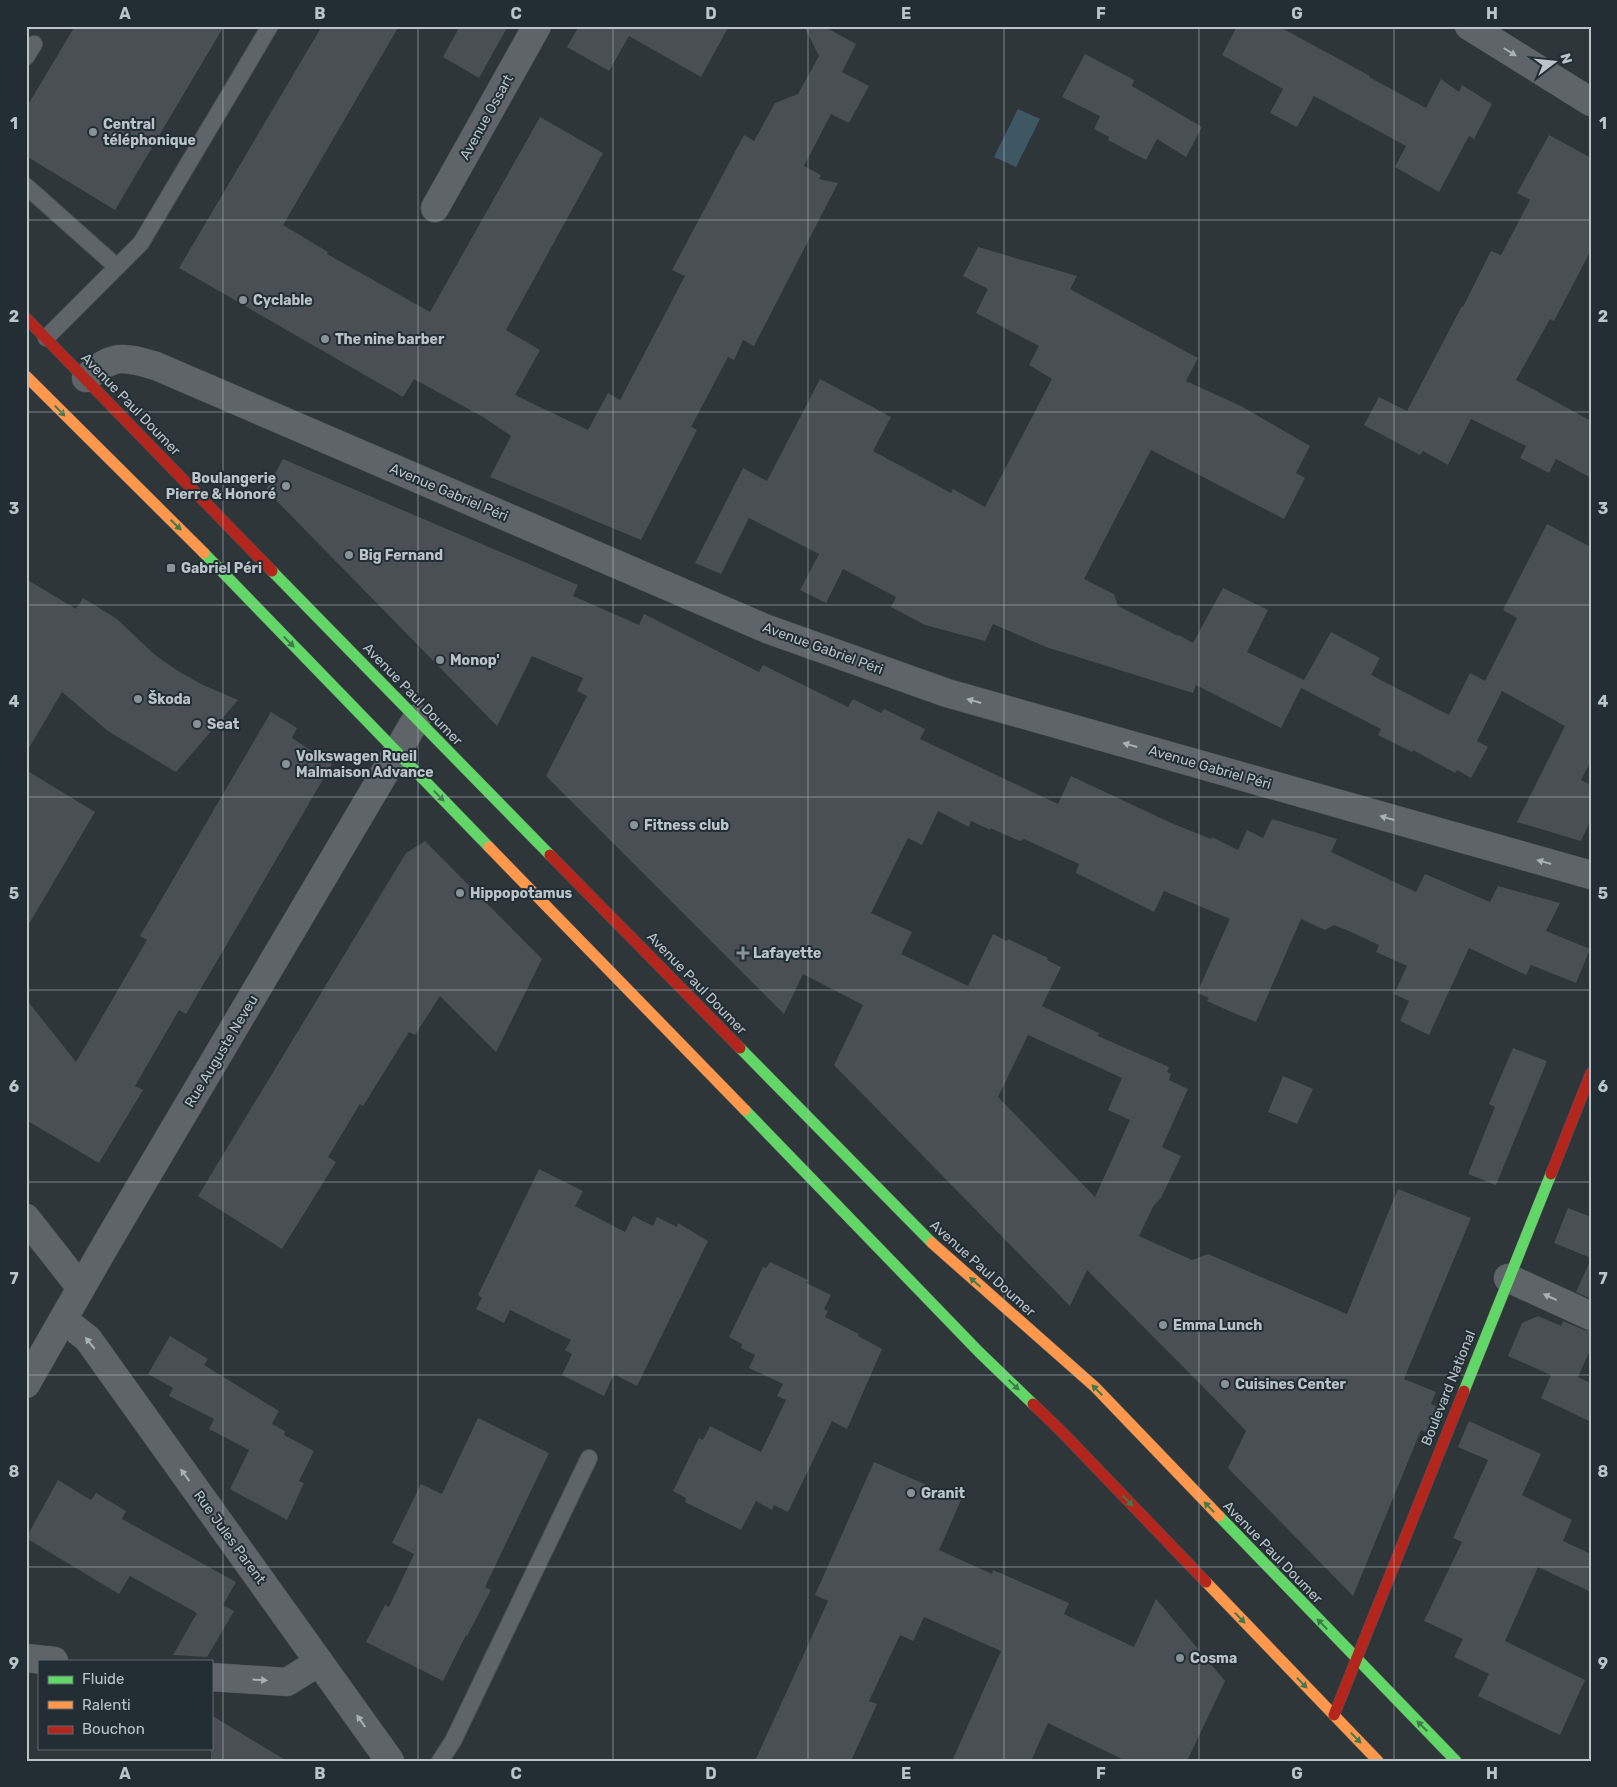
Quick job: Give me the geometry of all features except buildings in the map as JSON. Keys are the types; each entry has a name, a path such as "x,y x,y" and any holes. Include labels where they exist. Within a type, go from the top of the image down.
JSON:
{"main road":[{"name":"Avenue Paul Doumer","path":"26,318 929,1241 1095,1387 1456,1761"},
{"path":"26,376 198,547 972,1344 1062,1432 1378,1761"},
{"name":"Boulevard National","path":"1334,1715 1591,1073"}],"street":[{"name":"Avenue Ossart","path":"435,208 537,26"},
{"path":"1469,26 1591,102"},
{"name":"Avenue Gabriel Péri","path":"86,378 99,367 112,361 127,358 156,366 767,629 938,690 1591,875"},
{"name":"Rue Auguste Neveu","path":"26,1384 416,718"},
{"path":"26,1218 81,1288"},
{"path":"1508,1278 1591,1316"},
{"name":"Rue Jules Parent","path":"64,1320 88,1339 390,1761"},
{"path":"26,1658 45,1660"},
{"path":"212,1677 287,1682 319,1662"}],"lane":[{"path":"46,338 141,243 270,26"},
{"path":"26,186 117,267"},
{"path":"440,1761 453,1741 589,1458"}],"water":[{"path":"1018,109 1040,119 1016,167 994,157"}],"traffic: fast":[{"path":"204,553 489,847"},
{"path":"272,571 550,855"},
{"path":"740,1048 932,1243"},
{"path":"745,1110 979,1352 1033,1404"},
{"path":"1464,1391 1551,1174"},
{"path":"1219,1516 1456,1761"}],"traffic: slow":[{"path":"26,376 204,553"},
{"path":"489,847 745,1110"},
{"path":"932,1243 1095,1387 1219,1516"},
{"path":"1206,1582 1378,1761"}],"traffic: jam":[{"path":"26,318 272,571"},
{"path":"550,855 740,1048"},
{"path":"1551,1174 1591,1073"},
{"path":"1334,1715 1464,1391"},
{"path":"1033,1404 1206,1582"}],"place":[{"name":"Central téléphonique","path":"93,132"},
{"name":"Cyclable","path":"243,300"},
{"name":"The nine barber","path":"325,339"},
{"name":"Boulangerie Pierre & Honoré","path":"286,486"},
{"name":"Big Fernand","path":"349,555"},
{"name":"Gabriel Péri","path":"171,568"},
{"name":"Monop'","path":"440,660"},
{"name":"Škoda","path":"138,699"},
{"name":"Seat","path":"197,724"},
{"name":"Volkswagen Rueil Malmaison Advance","path":"286,764"},
{"name":"Fitness club","path":"634,825"},
{"name":"Hippopotamus","path":"460,893"},
{"name":"Lafayette","path":"743,953"},
{"name":"Emma Lunch","path":"1163,1325"},
{"name":"Cuisines Center","path":"1225,1384"},
{"name":"Granit","path":"911,1493"},
{"name":"Cosma","path":"1180,1658"}]}
